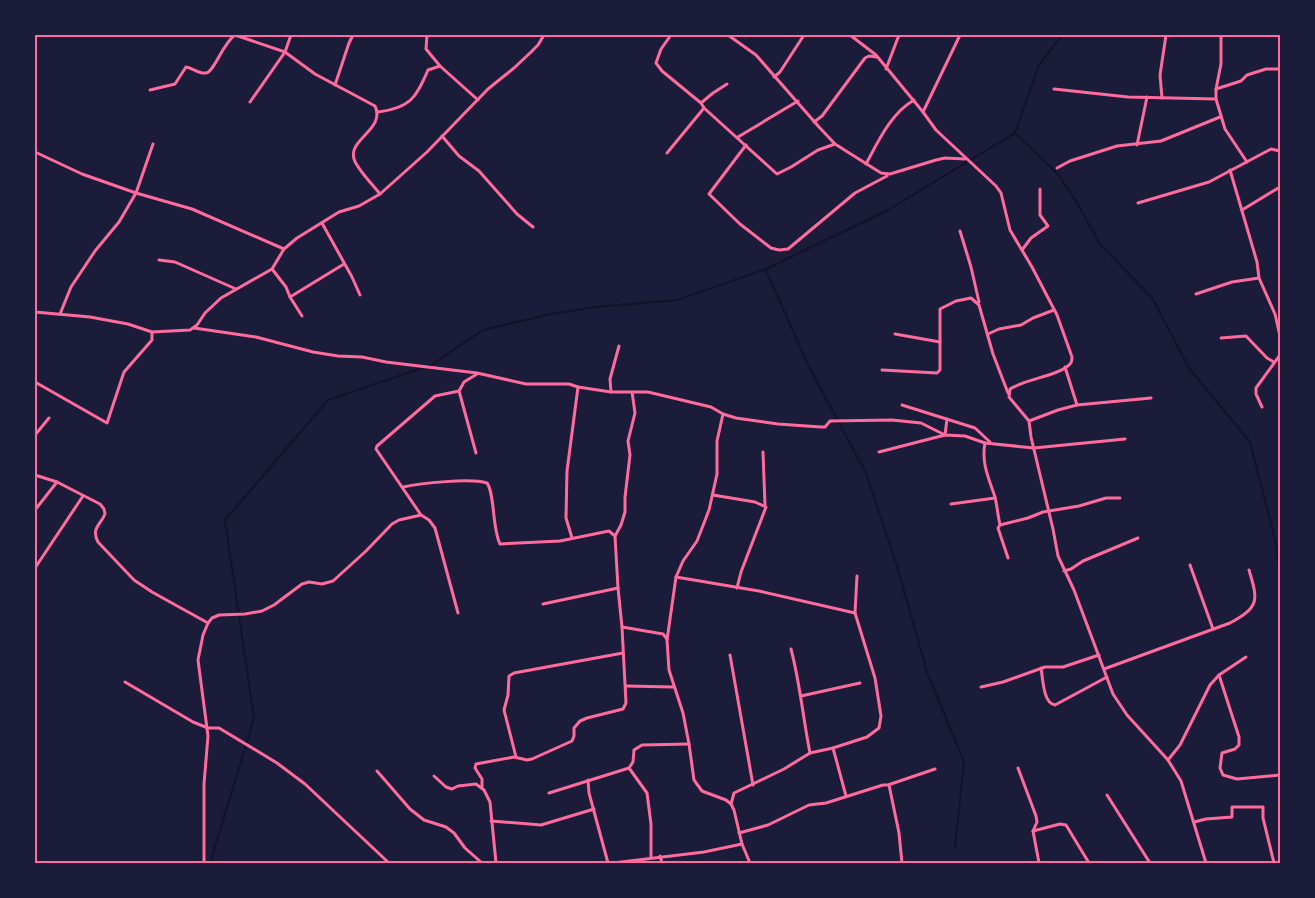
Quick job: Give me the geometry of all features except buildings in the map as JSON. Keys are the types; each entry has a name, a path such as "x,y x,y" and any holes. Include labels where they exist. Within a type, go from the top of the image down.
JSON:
{"street":[{"path":"250,102 285,52 291,35"},
{"path":"335,85 353,35"},
{"path":"427,35 426,49 440,66 478,100"},
{"path":"194,328 205,313 221,298 272,269 284,249 297,238 339,212 359,206 380,194 427,152 488,88 514,68 534,49 544,35"},
{"path":"671,35 661,48 656,63 662,71 702,104 704,108 777,174 818,150 835,144"},
{"path":"728,35 756,55 835,144 881,173 890,174"},
{"path":"774,77 780,72 804,35"},
{"path":"850,35 878,57 936,130 996,186 1001,194 1010,230 1054,310 1072,357 1072,362 1065,367 1017,385 1009,393"},
{"path":"886,69 899,35"},
{"path":"923,112 960,35"},
{"path":"1162,98 1160,75 1166,35"},
{"path":"1221,35 1221,64 1216,99 1225,129 1247,162"},
{"path":"150,90 175,84 186,68 204,74 208,73 226,43 236,36 285,52 314,74 375,106 378,112 378,119 353,154 354,162 380,194"},
{"path":"814,122 822,116 865,58 868,56 878,57"},
{"path":"378,112 395,110 411,100 421,86 428,70 440,66"},
{"path":"1216,89 1241,82 1247,75 1266,69 1280,69"},
{"path":"702,104 713,93 727,84"},
{"path":"1054,89 1162,98 1216,99"},
{"path":"1137,144 1147,97"},
{"path":"866,164 879,139 901,109 914,100"},
{"path":"738,137 798,101"},
{"path":"667,153 704,108"},
{"path":"1056,168 1091,153 1117,146 1161,141 1220,117"},
{"path":"442,136 459,156 479,171 517,214 534,227"},
{"path":"60,314 71,287 94,250 119,222 136,193 153,144"},
{"path":"746,146 709,194 740,224 771,248 779,250 788,249 855,193 890,174 936,160 966,159"},
{"path":"1138,203 1209,182 1271,149 1280,151"},
{"path":"35,152 82,174 136,193 192,209 284,249"},
{"path":"1230,170 1257,262 1259,278 1275,314 1280,336"},
{"path":"1242,210 1280,186"},
{"path":"1022,250 1031,238 1048,226 1040,215 1040,189"},
{"path":"322,223 357,286 360,295"},
{"path":"960,231 972,267 979,305 993,354 1009,397 1016,408 1029,421 1058,556 1074,590 1113,694 1126,715 1168,760 1181,781 1206,863"},
{"path":"159,260 175,262 236,290"},
{"path":"290,298 344,264"},
{"path":"272,269 286,287 290,298 302,316"},
{"path":"1196,294 1232,282 1259,278"},
{"path":"882,370 937,373 940,370 940,309 956,301 971,298 979,305"},
{"path":"988,334 1000,328 1021,325 1054,310"},
{"path":"35,312 90,317 128,324 152,332 190,330 194,328 256,338 313,352 362,357 477,374 526,384 569,384 611,392 648,392 711,407 723,414 736,418 778,424 825,427 830,421 892,420 922,423 945,436"},
{"path":"35,382 107,423 124,372 152,340 152,332"},
{"path":"895,334 940,342"},
{"path":"1221,338 1246,336 1267,358 1274,362"},
{"path":"611,392 610,379 619,346"},
{"path":"1262,407 1256,394 1256,388 1280,355"},
{"path":"1065,367 1077,406"},
{"path":"476,453 459,391 464,382 477,374"},
{"path":"572,538 566,518 567,471 578,387"},
{"path":"458,613 435,528 429,520 421,515 403,487 377,453 376,448 434,396 459,391"},
{"path":"482,788 482,778 475,768 476,764 516,757 527,760 536,757 572,741 574,728 580,721 622,710 626,706 615,536 625,512 630,455 629,436 635,413 632,392"},
{"path":"1029,421 1058,410 1077,406 1151,398"},
{"path":"902,405 975,428 990,442"},
{"path":"723,414 717,441 717,474 713,495 701,533 676,577 667,640 669,670 683,713 690,744 694,780 697,787 702,791 726,800 730,804 734,810 742,844 750,863"},
{"path":"35,435 49,418"},
{"path":"945,436 947,419"},
{"path":"879,452 945,436 965,436 985,443 990,442 1034,448 1125,439"},
{"path":"985,443 983,453 987,476 995,498 1000,525 998,528 1008,558"},
{"path":"737,588 759,522 766,508 763,452"},
{"path":"35,475 57,482 100,504 104,509 104,517 96,530 95,536 98,542 124,571 152,592 208,623"},
{"path":"35,510 57,482"},
{"path":"403,487 424,483 484,482 489,485 500,544 560,541 609,531 615,536"},
{"path":"713,495 729,496 765,506"},
{"path":"35,568 83,496"},
{"path":"950,504 995,498"},
{"path":"1000,525 1028,518 1039,513 1106,498 1120,498"},
{"path":"204,863 204,784 208,728 204,712 198,660 208,623 212,618 219,615 246,614 262,611 274,605 302,584 309,582 322,584 333,581 392,524 399,520 421,515"},
{"path":"1064,570 1072,569 1083,561 1138,538"},
{"path":"1190,565 1212,629"},
{"path":"1104,669 1230,623 1243,616 1252,608 1255,599 1255,590 1249,570"},
{"path":"730,804 734,794 784,769 810,753 867,737 877,731 881,724 875,678 855,613 857,576"},
{"path":"676,577 758,591 855,613"},
{"path":"543,604 618,588"},
{"path":"622,627 662,634 667,640"},
{"path":"791,649 798,676 810,753"},
{"path":"516,757 504,710 508,695 509,676 623,653"},
{"path":"730,654 753,785"},
{"path":"981,686 1003,682 1041,668 1063,667 1099,654"},
{"path":"1168,760 1180,745 1210,685 1218,676 1246,657"},
{"path":"1041,668 1048,703 1052,705 1107,677"},
{"path":"1218,676 1239,737 1239,745 1236,749 1222,753 1220,768 1223,775 1237,779 1280,775"},
{"path":"125,682 193,722 208,728 219,728 277,763 298,779 389,863"},
{"path":"801,696 860,683"},
{"path":"626,686 673,687"},
{"path":"549,793 629,768 633,762 633,752 642,745 690,744"},
{"path":"833,748 846,796"},
{"path":"629,768 647,793 651,824 651,857"},
{"path":"1018,768 1036,816 1037,822 1033,831 1039,863"},
{"path":"739,833 768,826 809,805 888,785 935,769"},
{"path":"377,771 410,809 424,820 446,827 454,833 465,848 482,863"},
{"path":"434,776 446,787 452,789 458,786 476,784 482,788 490,802 496,863"},
{"path":"588,780 608,863"},
{"path":"888,785 899,833 902,863"},
{"path":"1107,795 1150,863"},
{"path":"1194,822 1232,817 1232,807 1263,807 1263,818 1274,863"},
{"path":"491,821 541,825 594,809"},
{"path":"1033,831 1066,824 1089,863"},
{"path":"613,863 704,852 742,844"},
{"path":"660,856 662,863"}],"waterway":[{"path":"430,366 483,330 551,314 596,307 677,300 766,269 888,210 1015,133 1039,65 1062,35"},
{"path":"1015,133 1058,174 1100,244 1152,298 1189,368 1250,442 1275,540 1280,572"},
{"path":"766,270 808,365 866,473 897,566 927,672 964,762 955,847"},
{"path":"210,863 254,719 225,520 328,400 425,367"}]}
